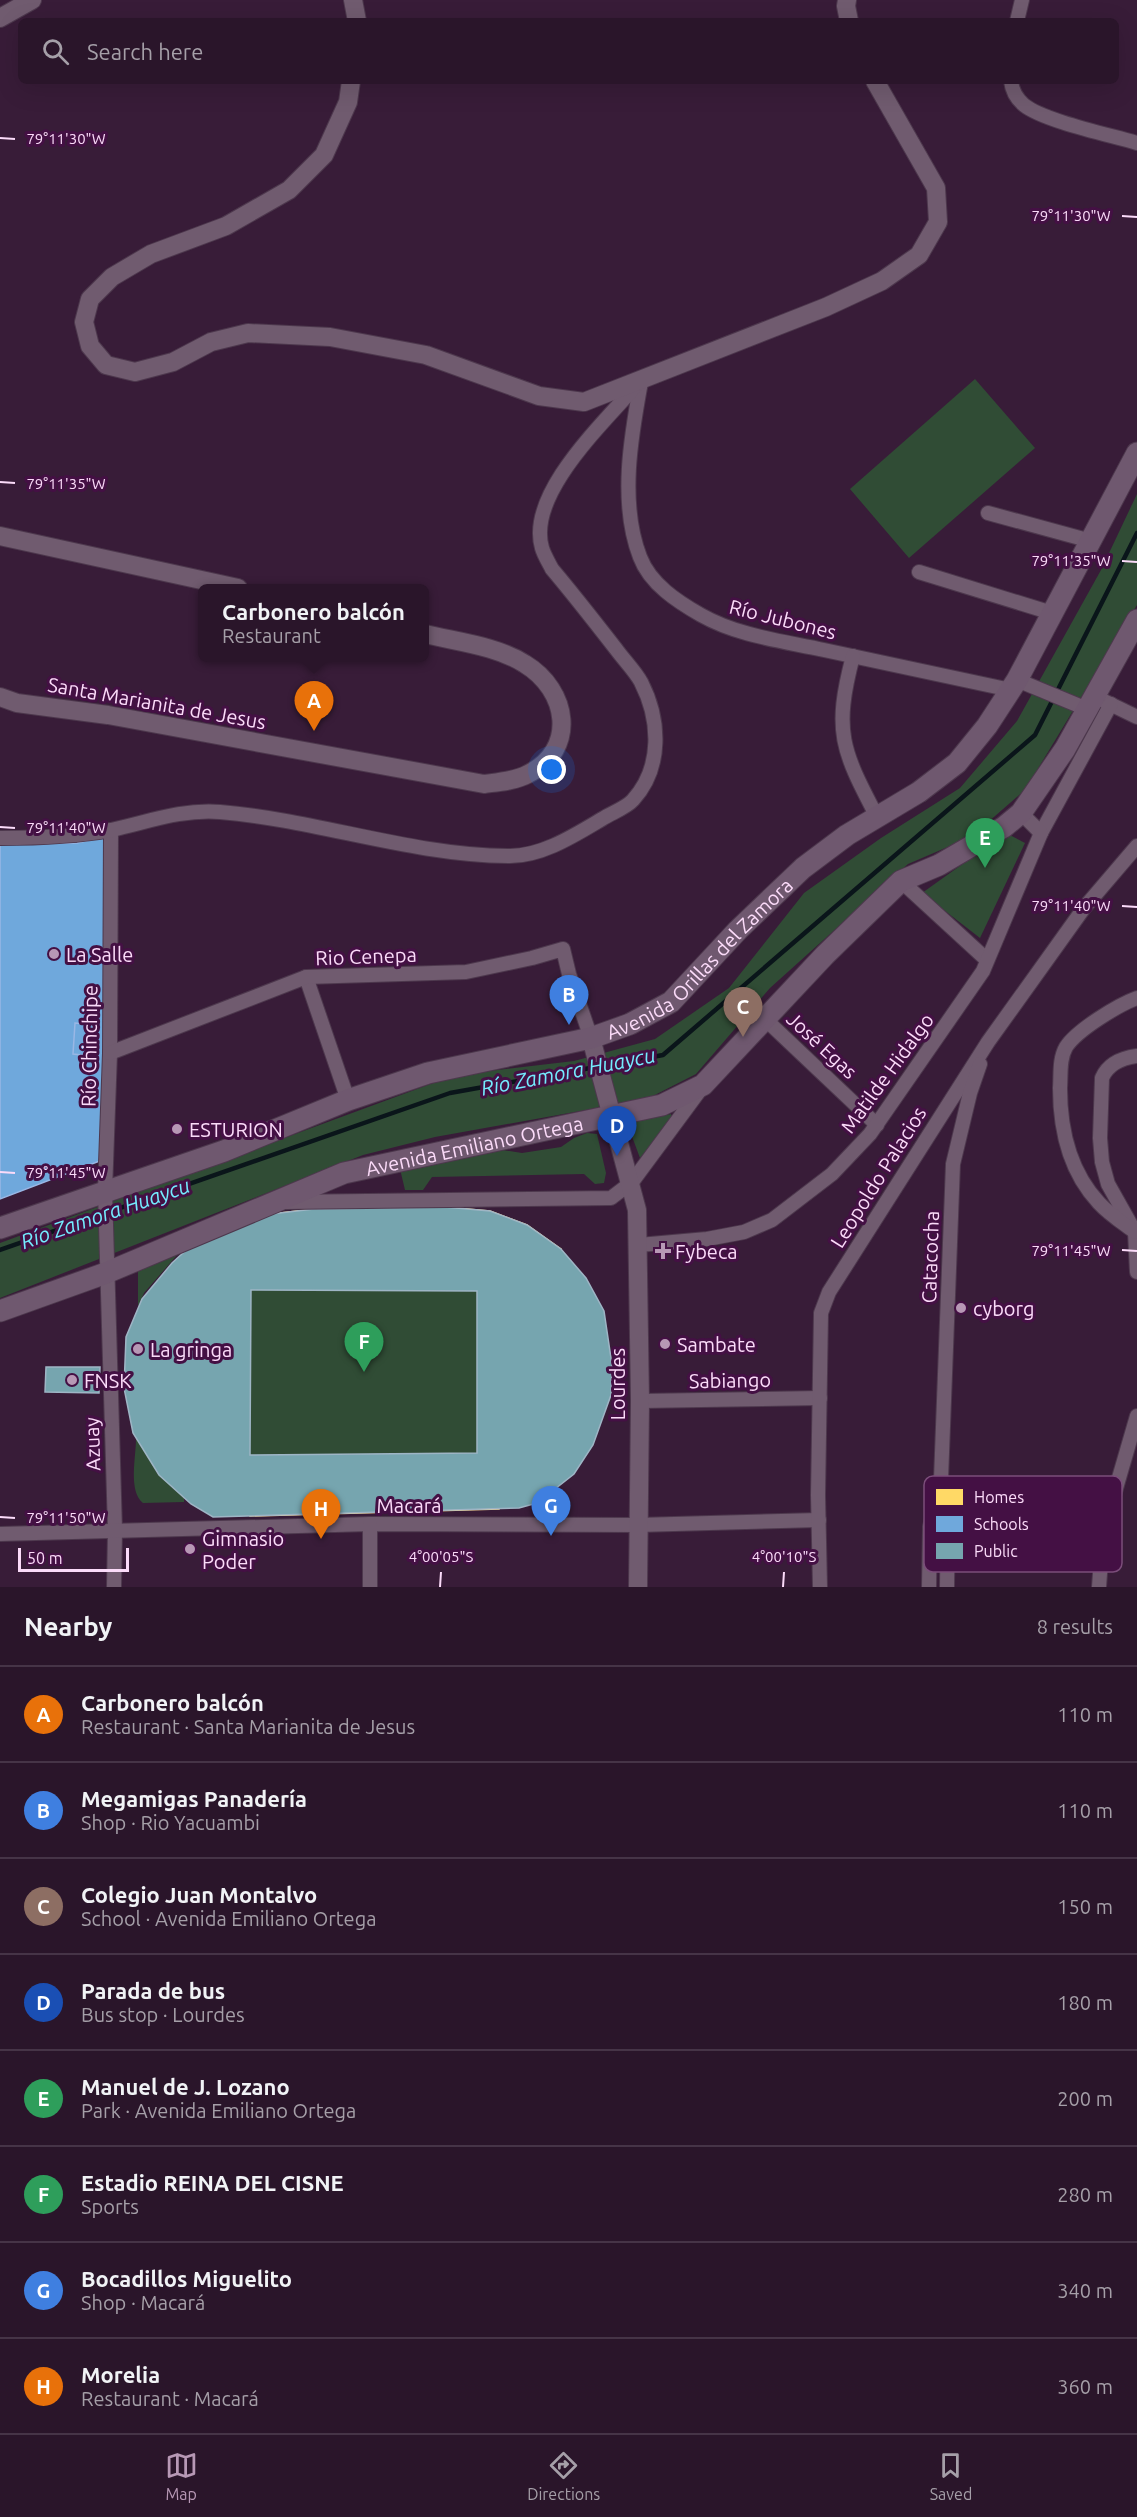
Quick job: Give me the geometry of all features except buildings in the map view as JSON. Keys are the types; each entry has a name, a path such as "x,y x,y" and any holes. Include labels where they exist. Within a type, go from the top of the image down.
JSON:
{"main road":[{"name":"Avenida Orillas del Zamora","path":"0,1228 105,1199 348,1100 428,1073 592,1045 671,1002 738,930 803,868 847,835 919,792 957,763 987,726 1014,685 1137,453"},
{"name":"Avenida Emiliano Ortega","path":"0,1311 277,1202 344,1173 552,1127 609,1108 662,1105 703,1085 825,955 901,881 939,865 1004,827 1021,813 1098,703 1137,620"}],"street":[{"path":"0,18 32,0"},
{"path":"353,0 356,18"},
{"path":"847,0 848,18"},
{"path":"1018,18 1022,0"},
{"path":"351,84 348,102 324,155 289,190 226,225 151,254 112,277 90,299 84,322 90,346 106,365 135,372 173,362 211,342 248,333 330,337 426,356 539,396 584,402 826,307 882,281 919,255 938,222 936,188 877,84"},
{"path":"1011,84 1012,90 1025,105 1047,117 1137,143"},
{"path":"0,838 66,837 111,830 171,814 192,811 219,812 296,823 381,841 485,856 512,857 528,854 572,837 633,801 649,774 656,747 654,718 640,681 552,569 542,548 540,527 546,501 561,473 641,380"},
{"name":"Río Jubones","path":"641,380 630,440 631,511 640,559 657,584 703,616 759,636 1098,703"},
{"path":"988,513 1091,541"},
{"path":"0,536 220,584"},
{"path":"919,572 1052,613"},
{"name":"Santa Marianita de Jesus","path":"0,697 17,703 108,715 484,784 507,781 529,774 550,757 560,741 563,717 556,697 545,679 509,655 429,635"},
{"path":"853,656 841,714 843,738 853,772 877,817"},
{"path":"1098,703 1137,717"},
{"name":"Matilde Hidalgo","path":"639,1245 706,1239 744,1232 772,1220 832,1174 877,1125 983,971 1098,703"},
{"path":"1021,813 1041,833"},
{"name":"Río Chinchipe","path":"105,1199 110,1053 111,830"},
{"name":"Leopoldo Palacios","path":"820,1587 821,1313 829,1292 988,1042 1084,908 1137,846"},
{"path":"901,881 987,960"},
{"name":"Rio Cenepa","path":"110,1053 306,978 466,972 563,949 592,1045"},
{"path":"306,978 348,1100"},
{"path":"1136,1232 1099,1203 1080,1178 1069,1157 1060,1115 1061,1062 1065,1049 1074,1038 1126,1002 1137,998"},
{"name":"José Egas","path":"765,1019 877,1125"},
{"name":"Catacocha","path":"941,1476 953,1164 970,1093 988,1042"},
{"name":"Lourdes","path":"592,1045 632,1182 637,1210 640,1401 638,1587"},
{"path":"1137,1056 1128,1057 1111,1065 1105,1071 1102,1078 1100,1138 1102,1162 1108,1184 1136,1232 1137,1272"},
{"path":"632,1182 703,1085"},
{"name":"Avenida Emiliano Ortega","path":"277,1202 610,1198 632,1182"},
{"name":"Azuay","path":"105,1199 115,1530 114,1587"},
{"name":"Sabiango","path":"640,1401 820,1398"},
{"path":"1120,1476 1137,1416"},
{"name":"Macará","path":"0,1534 370,1524 638,1525 819,1520"},
{"path":"370,1524 370,1587"},
{"name":"Catacocha","path":"929,1572 929,1587"},
{"name":"Catacocha","path":"947,1572 947,1587"},
{"path":"1099,1587 1100,1572"}],"green space":[{"path":"975,379 1035,448 909,558 850,489"},
{"path":"1137,494 1137,605 1025,790 971,837 908,864 770,988 696,1074 647,1099 435,1137 363,1155 0,1298 0,1243 455,1075 574,1061 655,1039 729,988 804,893 881,838 960,788 1017,721 1101,570"},
{"path":"1006,833 1025,843 980,938 922,893"},
{"path":"671,1114 673,1120 640,1158 630,1131 634,1122"},
{"path":"587,1133 597,1134 606,1173 604,1183 595,1184 584,1174 432,1177 423,1190 405,1190 400,1169 496,1149 522,1153 561,1147"},
{"path":"178,1254 144,1293 138,1306 138,1267"},
{"path":"251,1290 477,1291 477,1453 250,1455"},
{"path":"136,1439 140,1440 157,1473 184,1497 184,1502 143,1503 138,1498 134,1482"}],"waterway":[{"name":"Río Zamora Huaycu","path":"604,1066 663,1055 1035,735 1137,533"},
{"name":"Río Zamora Huaycu","path":"0,1250 450,1093 596,1067"}],"place":[{"name":"Carbonero balcón","path":"314,731"},
{"name":"Manuel de J. Lozano","path":"985,868"},
{"name":"La Salle","path":"54,954"},
{"name":"Megamigas Panadería","path":"569,1025"},
{"name":"Colegio Juan Montalvo","path":"743,1037"},
{"name":"ESTURION","path":"177,1129"},
{"name":"Parada de bus","path":"617,1156"},
{"name":"Fybeca","path":"663,1251"},
{"name":"cyborg","path":"961,1308"},
{"name":"Sambate","path":"665,1344"},
{"name":"La gringa","path":"138,1349"},
{"name":"Estadio REINA DEL CISNE","path":"364,1372"},
{"name":"FNSK","path":"72,1380"},
{"name":"Bocadillos Miguelito","path":"551,1536"},
{"name":"Morelia","path":"321,1539"},
{"name":"Gimnasio Poder","path":"190,1549"}]}
